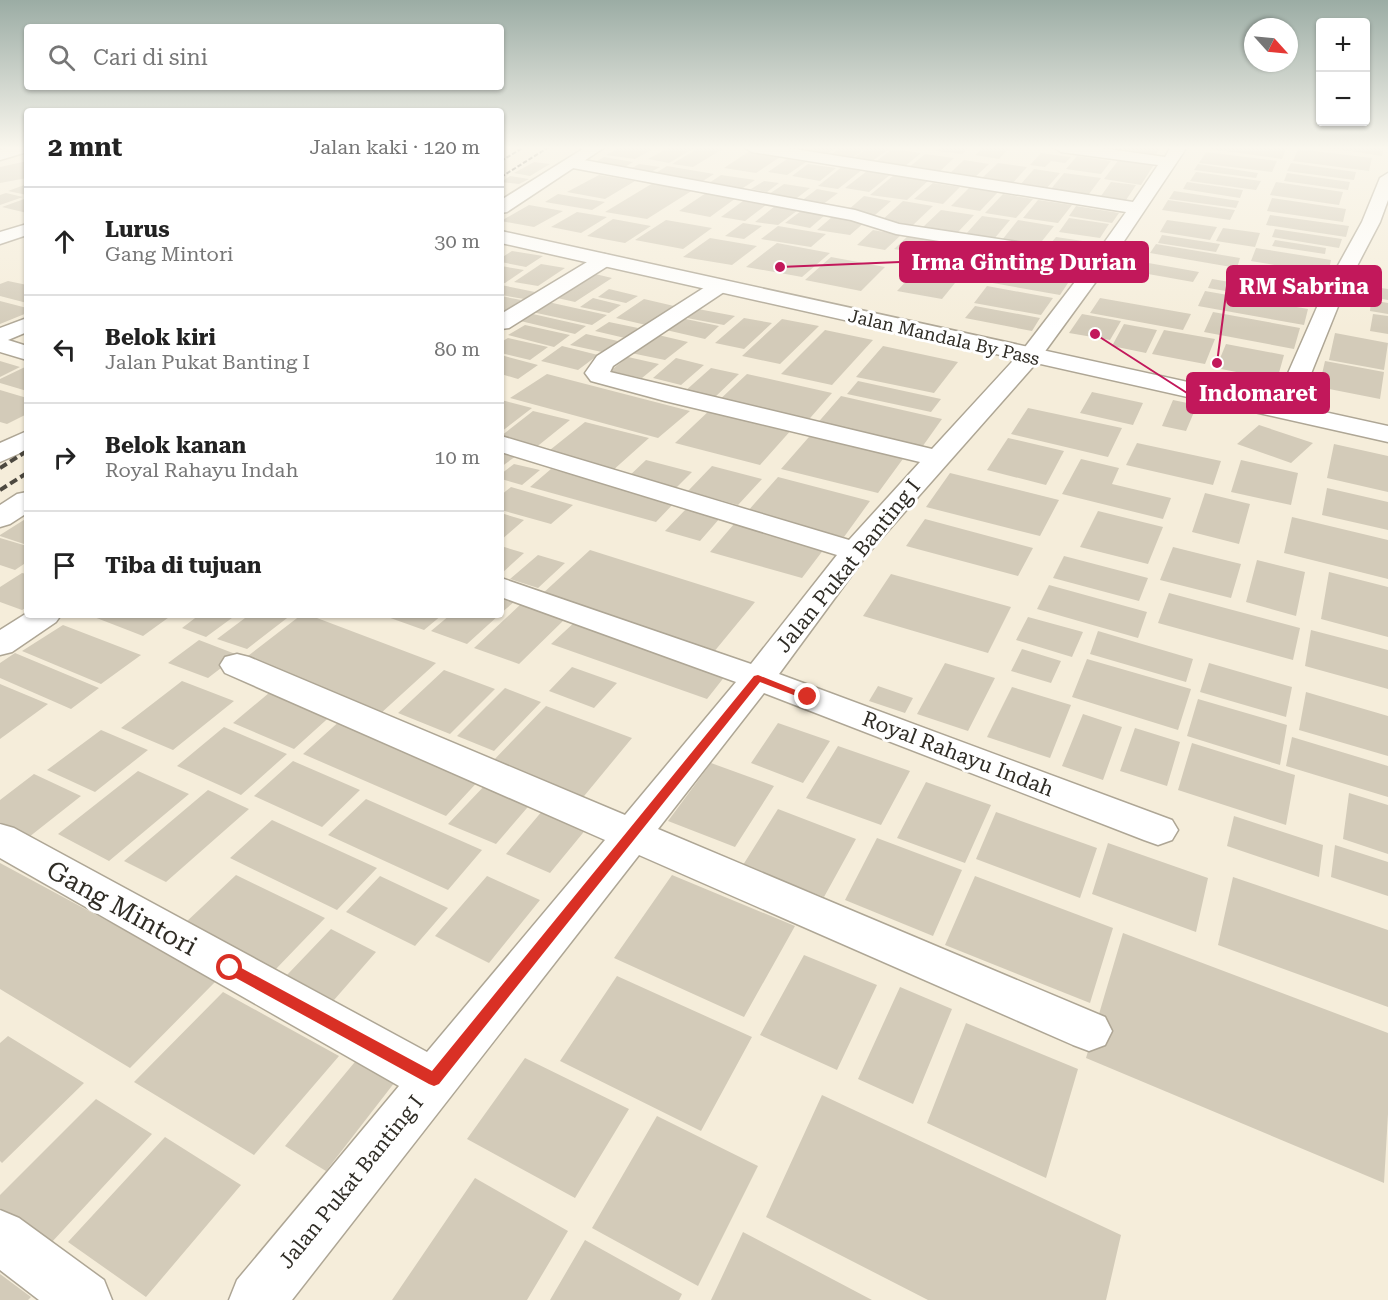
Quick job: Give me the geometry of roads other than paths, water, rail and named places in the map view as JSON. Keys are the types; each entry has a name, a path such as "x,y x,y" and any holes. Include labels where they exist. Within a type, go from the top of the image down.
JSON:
{"street":[{"path":"815,208 855,215 896,229 1101,261"},
{"name":"Jalan Pukat Banting I","path":"257,1300 758,678 855,551 1035,349 1101,261 1137,208"},
{"path":"1290,396 1335,289 1376,208"},
{"name":"Jalan Mandala By Pass","path":"504,226 1388,434"},
{"path":"0,238 24,230"},
{"name":"Jalan Mandala By Pass","path":"504,238 720,286 1388,417"},
{"path":"504,321 603,260"},
{"path":"720,286 605,361 599,368 599,376 665,394 938,458"},
{"path":"0,336 24,325"},
{"path":"0,345 24,353"},
{"path":"0,454 24,440"},
{"path":"504,445 855,551"},
{"path":"0,518 24,502"},
{"name":"Royal Rahayu Indah","path":"504,588 758,678 1158,830"},
{"path":"0,645 40,618"},
{"path":"237,665 1089,1031"},
{"name":"Gang Mintori","path":"0,839 345,1033 434,1080"},
{"path":"0,1237 84,1300"}],"railway":[{"path":"0,468 24,453"},
{"path":"0,490 24,475"}],"place":[{"name":"Irma Ginting Durian","path":"780,267"},
{"name":"Indomaret","path":"1095,334"},
{"name":"RM Sabrina","path":"1217,363"}]}
